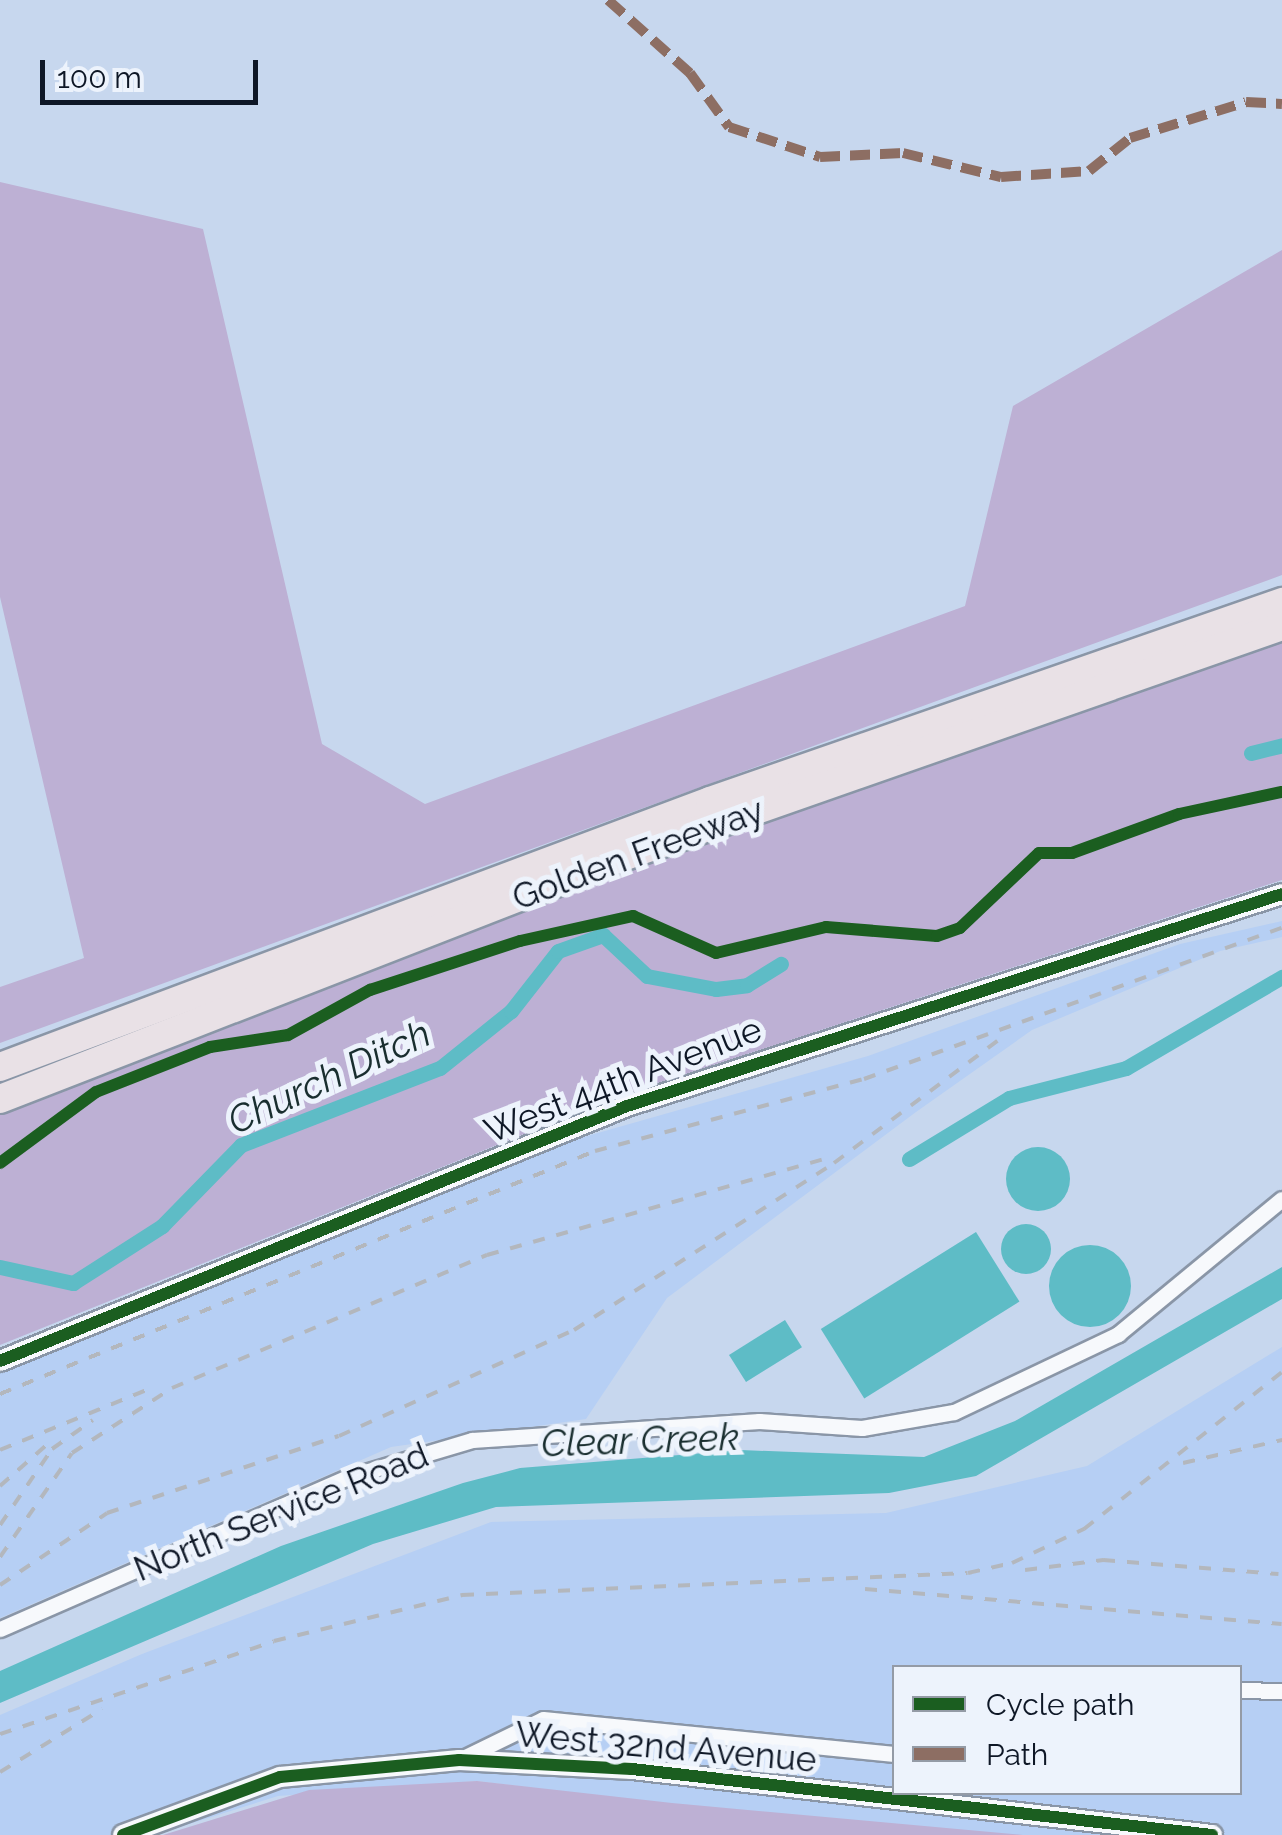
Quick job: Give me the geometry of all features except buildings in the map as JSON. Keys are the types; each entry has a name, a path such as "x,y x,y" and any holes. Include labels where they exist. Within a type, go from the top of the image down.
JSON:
{"highway":[{"name":"Golden Freeway","path":"0,1067 710,801 1282,602"},
{"name":"Golden Freeway","path":"0,1099 625,856 1282,626"}],"street":[{"name":"West 44th Avenue","path":"0,1362 627,1106 1282,894"},
{"name":"North Service Road","path":"0,1629 348,1477 472,1440 759,1422 862,1428 954,1412 1118,1334 1282,1200"},
{"path":"1242,1690 1282,1691"},
{"path":"458,1760 543,1719 892,1754"},
{"name":"West 32nd Avenue","path":"123,1835 280,1777 458,1760 632,1769 1212,1835"}],"shaded area":[{"path":"0,182 203,229 322,744 425,804 965,606 1013,406 1282,250 1282,575 0,1043 0,987 84,958 0,597"},
{"path":"1282,637 1282,880 621,1095 0,1345 0,1105 493,916"},
{"path":"1282,921 1282,937 1220,951 1032,1030 916,1112 667,1298 586,1419 391,1447 0,1618 0,1366 531,1152 868,1056 1180,944"},
{"path":"1038,1147 1060,1157 1070,1179 1060,1201 1038,1211 1016,1201 1006,1179 1016,1157"},
{"path":"1026,1224 1044,1231 1051,1249 1044,1267 1026,1274 1008,1267 1001,1249 1008,1231"},
{"path":"976,1232 1019,1302 864,1399 821,1329"},
{"path":"1090,1245 1106,1248 1119,1257 1128,1270 1128,1302 1119,1315 1106,1324 1090,1327 1074,1324 1061,1315 1052,1302 1049,1286 1052,1270 1061,1257 1074,1248"},
{"name":"Clear Creek","path":"1282,1267 1282,1299 976,1476 889,1493 496,1507 373,1544 0,1703 0,1671 281,1546 463,1483 520,1468 741,1450 924,1457 1015,1421"},
{"path":"785,1320 802,1347 746,1382 729,1355"},
{"path":"1282,1347 1282,1835 914,1835 477,1781 278,1796 154,1835 0,1835 0,1715 142,1654 491,1522 886,1513 1087,1466"},
{"path":"477,1781 1023,1835 163,1835 309,1790"}],"waterway":[{"name":"Church Ditch","path":"1251,753 1282,745"},
{"name":"Church Ditch","path":"0,1267 73,1283 162,1226 241,1145 440,1068 511,1011 558,951 603,935 647,976 716,989 747,985 781,964"},
{"path":"909,1159 1009,1098 1126,1068 1282,977"}],"railway":[{"path":"0,1394 595,1151 864,1079 1282,928"},
{"path":"0,1585 107,1513 339,1436 574,1330 834,1163 1001,1038"},
{"path":"0,1557 72,1453 172,1388 487,1255 825,1159"},
{"path":"0,1734 274,1641 462,1595 968,1573 1012,1563 1084,1529 1282,1372"},
{"path":"0,1450 146,1390"},
{"path":"0,1525 52,1449 93,1420"},
{"path":"1183,1463 1282,1440"},
{"path":"0,1486 51,1441"},
{"path":"1025,1570 1103,1560 1278,1574"},
{"path":"865,1589 1282,1624"},
{"path":"0,1772 102,1709"}],"marked path":[{"path":"608,0 690,73 729,127 820,157 903,153 1001,177 1089,171 1130,138 1246,102 1282,104"}],"cycle path":[{"path":"0,1163 96,1092 210,1047 288,1035 370,990 520,941 633,916 716,953 826,927 937,936 960,928 1039,853 1072,853 1179,814 1282,792"},
{"path":"0,1361 627,1106 1282,894"},
{"path":"123,1835 280,1777 459,1760 632,1769 1212,1835"}]}
